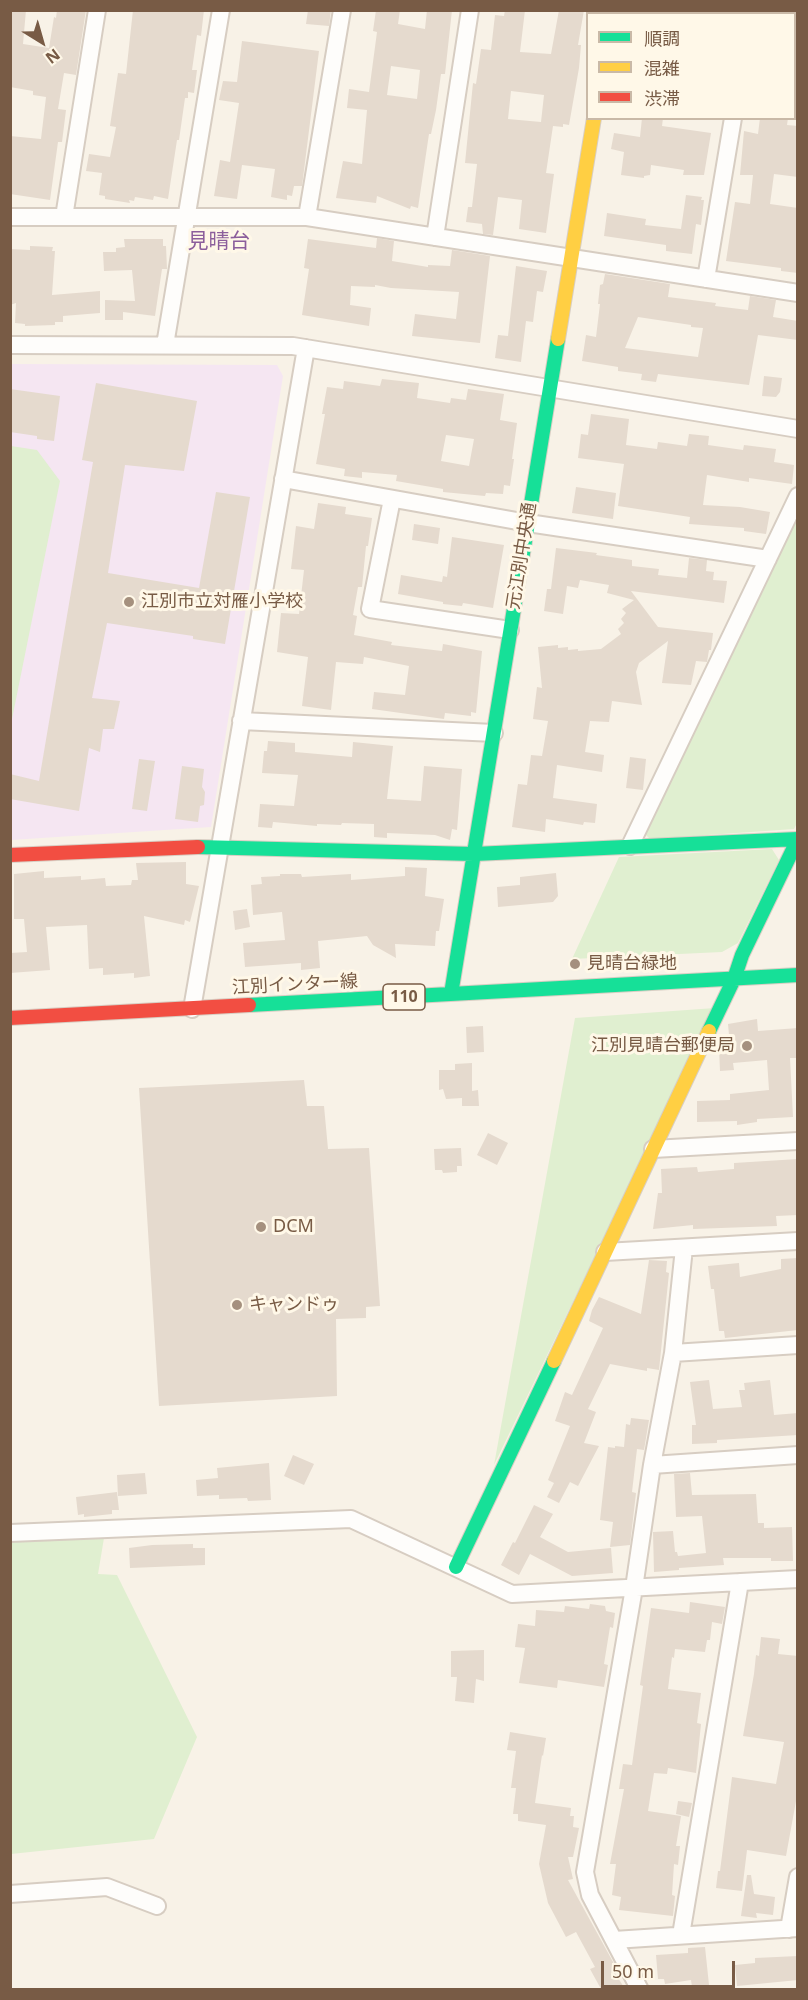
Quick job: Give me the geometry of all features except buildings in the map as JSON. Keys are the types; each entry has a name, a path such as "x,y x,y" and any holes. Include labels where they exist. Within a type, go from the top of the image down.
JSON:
{"street":[{"path":"64,217 97,10"},
{"path":"165,345 221,10"},
{"path":"307,217 342,10"},
{"path":"435,237 470,10"},
{"name":"元江別中央通","path":"451,994 594,120"},
{"path":"706,279 733,120"},
{"path":"10,217 307,217 798,293"},
{"path":"10,345 293,346 798,429"},
{"path":"192,1009 306,348"},
{"path":"283,479 528,523 768,559"},
{"path":"630,846 798,496"},
{"path":"392,499 370,609 510,630"},
{"path":"241,721 494,733"},
{"path":"10,855 220,846 474,854 798,839 741,956 734,979 456,1568"},
{"name":"江別インター線","path":"10,1018 798,975"},
{"path":"653,1149 798,1141"},
{"path":"605,1252 798,1241"},
{"path":"640,1989 590,1895 585,1872 634,1588 652,1465 673,1353 684,1248"},
{"path":"673,1353 798,1345"},
{"path":"652,1465 798,1455"},
{"path":"10,1533 351,1519 512,1594 798,1579"},
{"path":"681,1935 740,1582"},
{"path":"614,1940 793,1928 798,1877"},
{"path":"10,1894 107,1887 157,1906"}],"shaded area":[{"name":"江別市立対雁小学校","path":"11,364 277,365 283,376 211,827 11,840"}],"green space":[{"path":"11,446 37,450 60,481 11,724"},
{"path":"797,511 797,823 794,829 650,839 645,834"},
{"path":"772,849 779,860 738,943 722,952 572,959 619,857"},
{"path":"715,1008 494,1465 575,1018"},
{"path":"104,1538 98,1574 117,1575 197,1737 154,1839 11,1854 11,1542"}],"traffic: fast":[{"path":"451,994 558,339"},
{"path":"198,847 474,854 798,839 742,955 734,979 709,1031"},
{"path":"249,1005 798,975"},
{"path":"456,1567 554,1361"}],"traffic: slow":[{"path":"558,339 594,120"},
{"path":"554,1361 709,1031"}],"traffic: jam":[{"path":"10,855 198,847"},
{"path":"10,1018 249,1005"}],"place":[{"name":"江別市立対雁小学校","path":"129,602"},
{"name":"見晴台緑地","path":"575,964"},
{"name":"江別見晴台郵便局","path":"747,1046"},
{"name":"DCM","path":"261,1227"},
{"name":"キャンドゥ","path":"237,1305"}],"district":[{"name":"見晴台","path":"219,242"}]}
